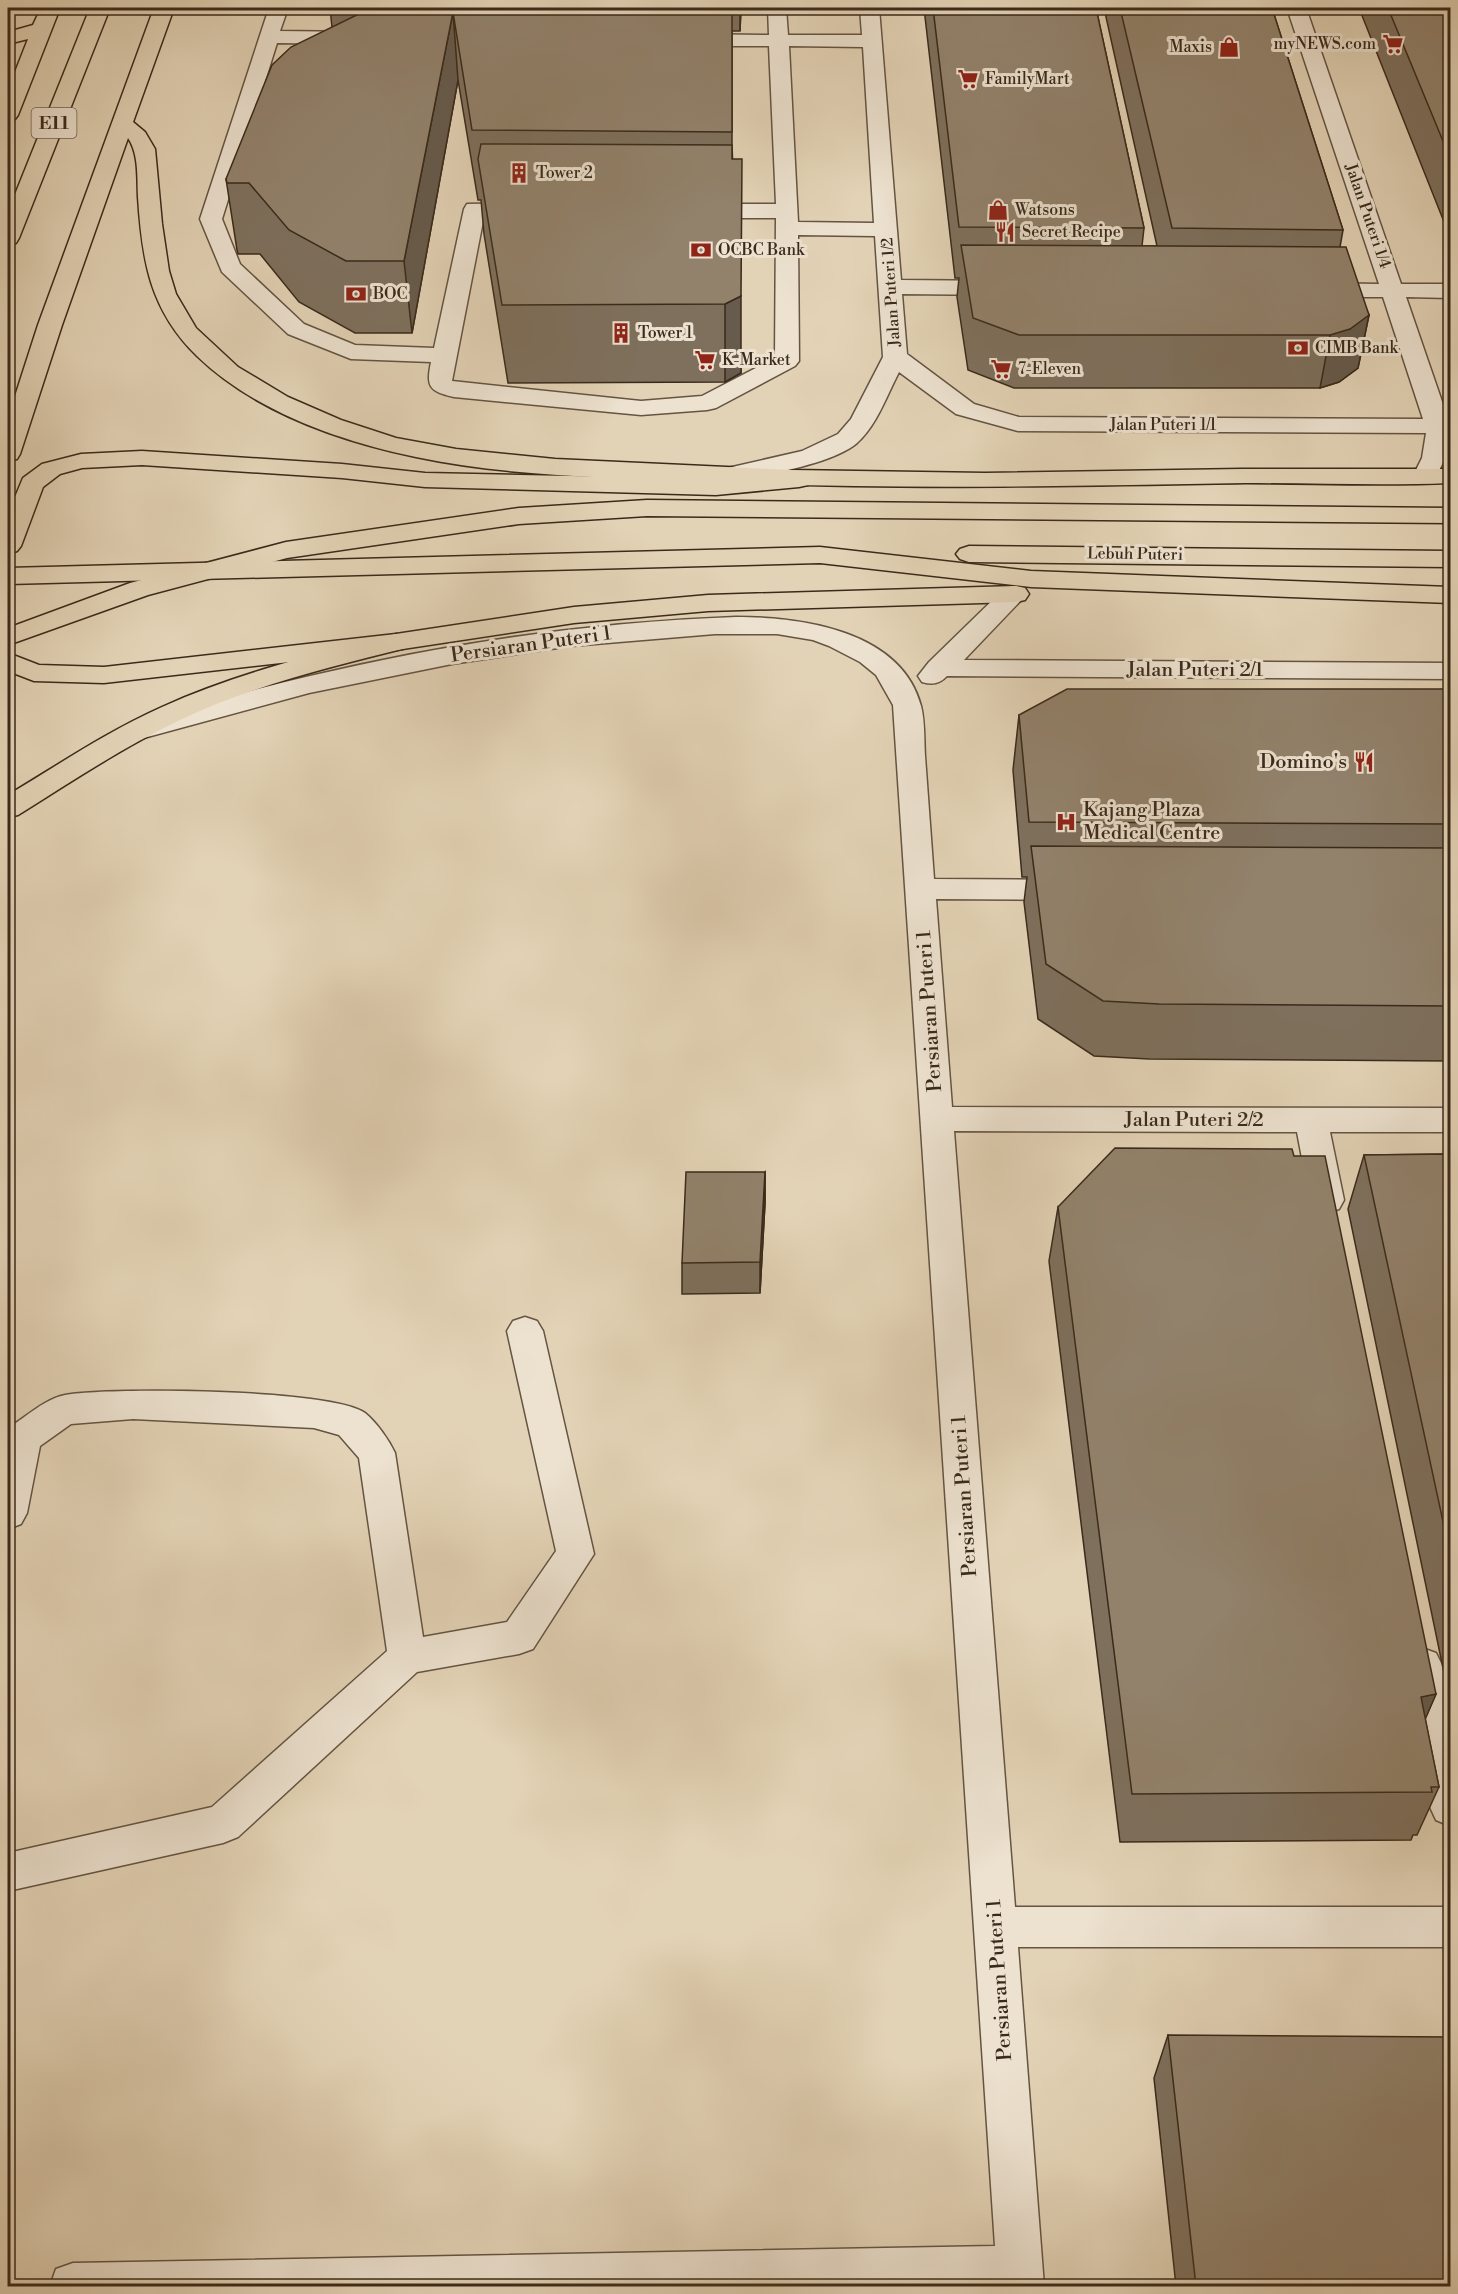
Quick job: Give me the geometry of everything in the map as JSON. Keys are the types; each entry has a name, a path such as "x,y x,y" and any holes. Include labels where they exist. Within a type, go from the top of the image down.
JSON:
{"main road":[{"name":"E11","path":"8,115 50,8"},
{"name":"E11","path":"8,238 100,8"},
{"path":"8,454 50,325 164,8"},
{"path":"8,38 42,28"},
{"path":"121,124 136,132 142,140 146,155 155,255 164,293 185,330 218,364 257,389 313,417 389,444 453,456 570,469 799,480 975,481 1342,475 1450,476"},
{"path":"8,546 32,483 51,469 81,461 142,458 342,471 425,480 716,487 799,480"},
{"path":"8,637 139,590 286,550 519,516 658,508 1450,516"},
{"name":"Lebuh Puteri","path":"820,555 1075,553 1450,558"},
{"path":"8,576 820,555 1031,579 1450,595"},
{"path":"8,662 34,674 104,675 396,642 574,615 708,603 1209,587"},
{"path":"8,808 134,732 195,703 273,674 396,642"}],"street":[{"path":"278,8 211,219 230,267 296,329 351,352 444,355"},
{"path":"545,210 475,209 439,381 442,386 454,390 641,408 707,403 787,360 788,220 777,8"},
{"name":"Jalan Puteri 1/2","path":"728,475 810,457 847,440 862,422 896,357 870,8"},
{"name":"Jalan Puteri 1/4","path":"1298,8 1393,291 1444,426"},
{"path":"269,37 376,38"},
{"path":"672,40 872,41"},
{"path":"672,210 886,230"},
{"path":"890,287 1022,288"},
{"path":"1290,290 1450,291"},
{"name":"Jalan Puteri 1/1","path":"896,357 965,409 1018,424 1444,426"},
{"path":"1425,476 1435,462 1439,438 1444,426"},
{"path":"907,705 939,668 1014,594"},
{"name":"Persiaran Puteri 1","path":"134,732 331,680 447,656 580,636 743,623 780,625 811,632 852,647 882,665 892,677 907,705 1021,2278"},
{"name":"Jalan Puteri 2/1","path":"939,668 1450,671"},
{"path":"921,889 1098,890"},
{"name":"Jalan Puteri 2/2","path":"938,1119 1450,1120"},
{"path":"1311,1120 1335,1236"},
{"path":"8,1872 223,1824 407,1657 519,1637 575,1554 525,1331"},
{"path":"8,1513 22,1438 64,1410 144,1405 314,1413 351,1423 377,1452 407,1657"},
{"path":"1415,1632 1450,1807"},
{"path":"996,1927 1450,1927"},
{"path":"73,2286 1021,2278"}],"building":[{"path":"371,8 732,8 732,132 472,130 453,12 404,261 346,261 289,230 249,183 227,183 226,179 272,65 291,47"},
{"path":"933,8 1096,8 1144,228 959,227"},
{"path":"1120,8 1272,8 1343,230 1172,228"},
{"path":"1388,8 1450,8 1450,158"},
{"path":"481,144 732,145 732,159 742,159 741,296 725,304 502,305 478,159"},
{"path":"961,245 1346,247 1369,315 1350,329 1330,335 1019,335 973,318"},
{"path":"1067,689 1450,689 1450,824 1029,822 1019,715"},
{"path":"1031,846 1450,848 1450,1006 1159,1004 1103,1001 1046,964"},
{"path":"1115,1148 1292,1149 1294,1156 1325,1156 1436,1694 1421,1697 1439,1787 1431,1787 1432,1792 1132,1794 1058,1207"},
{"path":"1450,1154 1450,1554 1364,1155"},
{"path":"686,1172 765,1172 760,1262 682,1263"},
{"path":"1168,2035 1450,2037 1450,2286 1196,2286"}],"place":[{"name":"myNEWS.com","path":"1393,44"},
{"name":"Maxis","path":"1229,47"},
{"name":"FamilyMart","path":"968,79"},
{"name":"Tower 2","path":"519,173"},
{"name":"Watsons","path":"998,210"},
{"name":"Secret Recipe","path":"1005,232"},
{"name":"OCBC Bank","path":"701,250"},
{"name":"BOC","path":"356,294"},
{"name":"Tower 1","path":"621,333"},
{"name":"CIMB Bank","path":"1298,348"},
{"name":"K-Market","path":"705,360"},
{"name":"7-Eleven","path":"1001,369"},
{"name":"Domino's","path":"1364,762"},
{"name":"Kajang Plaza Medical Centre","path":"1066,822"}]}
